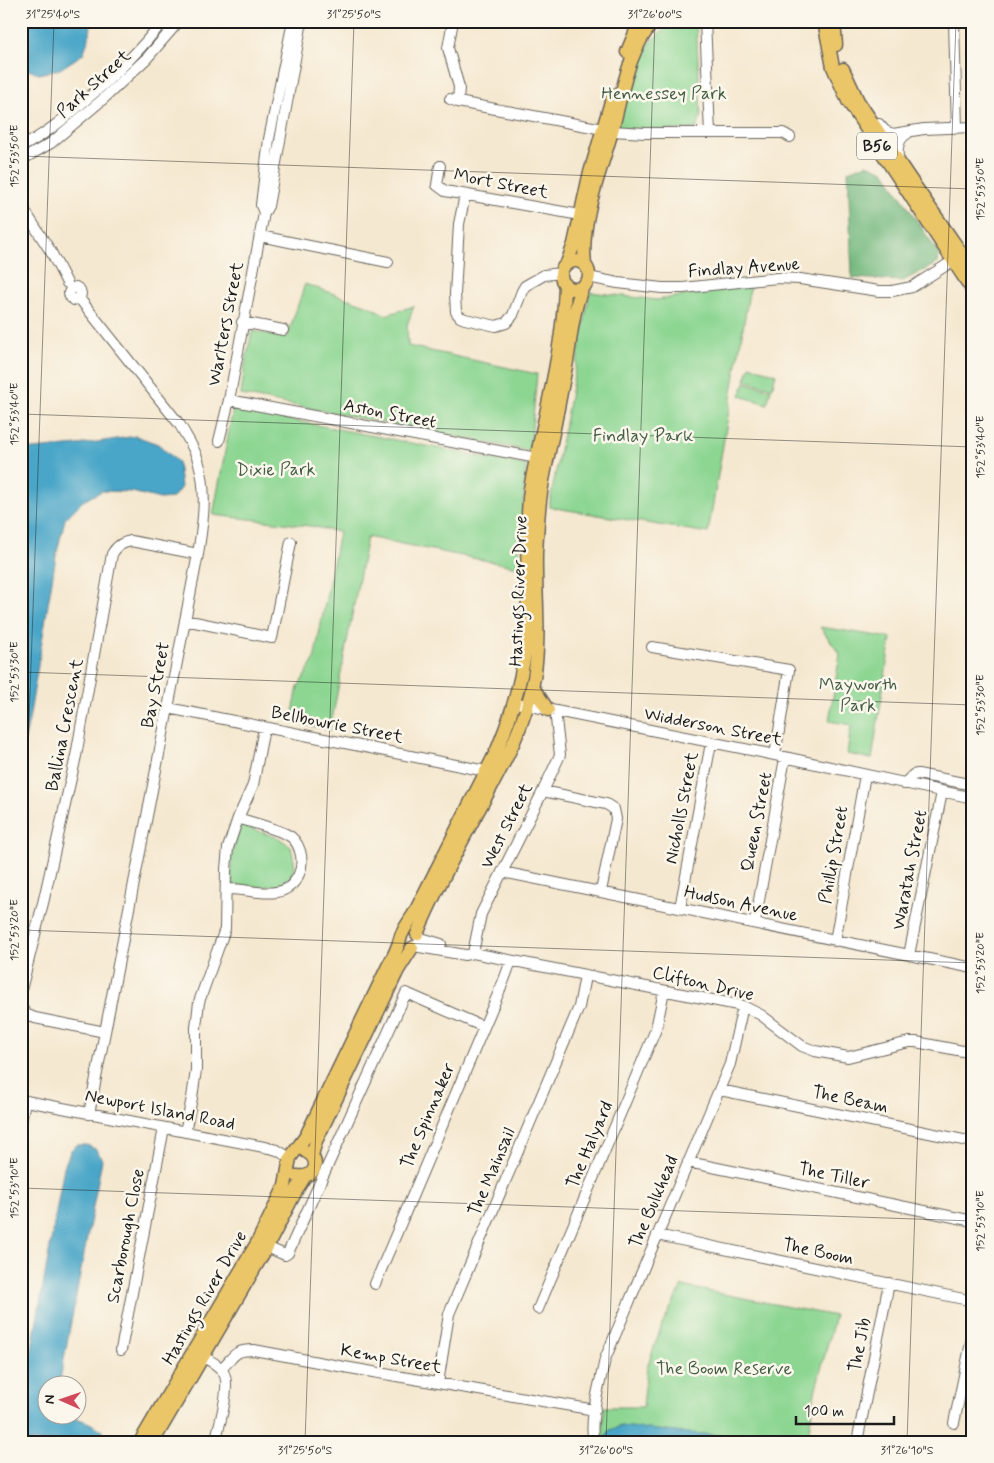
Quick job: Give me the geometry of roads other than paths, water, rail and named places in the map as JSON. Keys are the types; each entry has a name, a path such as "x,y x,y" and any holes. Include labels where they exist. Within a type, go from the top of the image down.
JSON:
{"main road":[{"name":"Hastings River Drive","path":"153,1442 262,1235 285,1186 291,1159 306,1136 388,966 395,954 411,940 513,745 521,704 526,640 526,542 530,490 555,423 575,308 585,276 583,248 590,209 607,130 629,44 640,21"},
{"name":"Hastings River Drive","path":"312,1155 316,1141 398,970 486,771 532,686 537,657 538,635 536,556 541,459 564,306 564,274 574,244 588,176 607,130 633,56 654,21"},
{"name":"B56","path":"824,21 832,62 845,96 957,258 973,270"},
{"name":"B56","path":"834,21 836,44 844,73 852,91 899,162 957,258 973,291"},
{"path":"576,261 585,276 578,288 572,288 564,274 576,261"},
{"path":"532,686 553,711"},
{"path":"304,1150 312,1155 315,1163 314,1168 312,1172 305,1176 301,1177 293,1174 291,1159 304,1150"},
{"name":"Hastings River Drive","path":"140,1442 267,1247 305,1176"}],"street":[{"name":"Park Street","path":"21,147 52,128 95,92 145,43 163,21"},
{"name":"Park Street","path":"21,160 51,143 102,100 147,58 179,21"},
{"name":"Warlters Street","path":"264,213 261,205 269,139 293,21"},
{"name":"Warlters Street","path":"219,441 229,400 242,322 264,213 268,206 302,21"},
{"path":"453,21 448,48 458,87 454,101 607,130 645,133 783,133 790,136"},
{"path":"705,21 710,133"},
{"path":"954,21 957,128"},
{"path":"864,110 870,112 888,133 900,134 924,129 973,127"},
{"path":"899,162 897,148 899,141 903,136 911,132"},
{"name":"Mort Street","path":"440,166 437,185 445,191 580,215"},
{"path":"465,195 459,224 455,294 456,312 460,317 465,320 496,326 506,323 513,315 525,286 544,275 564,274"},
{"name":"Bay Street","path":"21,205 51,252 69,286"},
{"name":"Bay Street","path":"21,216 52,266 69,286 78,288 81,292 79,298 180,425 198,460 204,494 198,554 89,1114"},
{"path":"260,236 388,262"},
{"name":"Findlay Avenue","path":"585,276 618,283 662,288 683,288 785,278 813,280 892,292 912,287 957,258"},
{"path":"242,322 283,330"},
{"name":"Aston Street","path":"229,400 541,459"},
{"name":"Ballina Crescent","path":"21,990 74,766 112,554 120,544 131,542 198,554"},
{"path":"185,620 272,638 291,542"},
{"name":"Queen Street","path":"652,647 789,670 780,757 754,922"},
{"name":"Widderson Street","path":"521,704 973,798"},
{"name":"Bellbowrie Street","path":"168,708 499,775"},
{"name":"West Street","path":"473,953 481,914 544,791 560,755 556,719 553,711"},
{"path":"186,1132 196,1070 196,1027 199,1002 225,929 228,848 238,818 253,785 264,728"},
{"name":"Nicholls Street","path":"680,908 711,743"},
{"path":"904,784 913,775 918,774 973,784"},
{"name":"Phillip Street","path":"835,941 865,775"},
{"path":"544,791 606,804 614,808 616,818 601,891"},
{"name":"Waratah Street","path":"909,955 942,792"},
{"path":"226,889 237,888 267,893 278,892 289,888 297,878 302,867 302,857 298,845 288,834 238,818"},
{"name":"Hudson Avenue","path":"502,872 973,968"},
{"name":"Clifton Drive","path":"411,940 438,943 467,949 473,953 743,1006 761,1014 802,1046 814,1051 848,1057 909,1042 916,1042 973,1053"},
{"name":"The Spinnaker","path":"375,1284 511,960"},
{"name":"The Mainsail","path":"438,1383 450,1314 579,1007 585,976"},
{"name":"The Halyard","path":"538,1309 656,1029 664,990"},
{"name":"Hastings River Drive","path":"267,1247 285,1255 288,1253 406,993 484,1027"},
{"name":"The Bulkhead","path":"594,1442 592,1434 595,1410 605,1359 720,1090 730,1064 743,1006"},
{"path":"21,1007 26,1014 35,1018 105,1032"},
{"name":"The Beam","path":"720,1090 973,1142"},
{"path":"21,1122 23,1100"},
{"name":"Newport Island Road","path":"23,1100 269,1148 277,1150 291,1159"},
{"name":"Scarborough Close","path":"121,1350 164,1128"},
{"name":"The Tiller","path":"688,1162 973,1221"},
{"name":"The Boom","path":"657,1235 973,1301"},
{"name":"The Jib","path":"857,1442 889,1283"},
{"path":"954,1423 973,1333"},
{"name":"Kemp Street","path":"222,1369 237,1352 254,1350 595,1410"},
{"path":"198,1354 222,1369 226,1377 226,1396 216,1442"}],"water":[{"path":"21,21 88,21 91,27 83,54 60,69 39,74 26,69 21,59"},
{"path":"136,436 158,444 178,462 181,487 173,498 160,499 132,492 102,491 83,501 65,519 56,556 29,720 21,757 21,450 78,445"},
{"path":"77,1145 87,1145 97,1150 102,1160 61,1376 38,1376 38,1426 88,1426 88,1422 103,1431 104,1442 21,1442 21,1396 25,1388 64,1167 71,1150"},
{"path":"621,1426 746,1437 756,1442 604,1442 610,1430"}],"park label":[{"name":"Hennessey Park","path":"664,94"},
{"name":"Findlay Park","path":"643,436"},
{"name":"Dixie Park","path":"276,470"},
{"name":"Mayworth Park","path":"858,695"},
{"name":"The Boom Reserve","path":"724,1369"}]}
